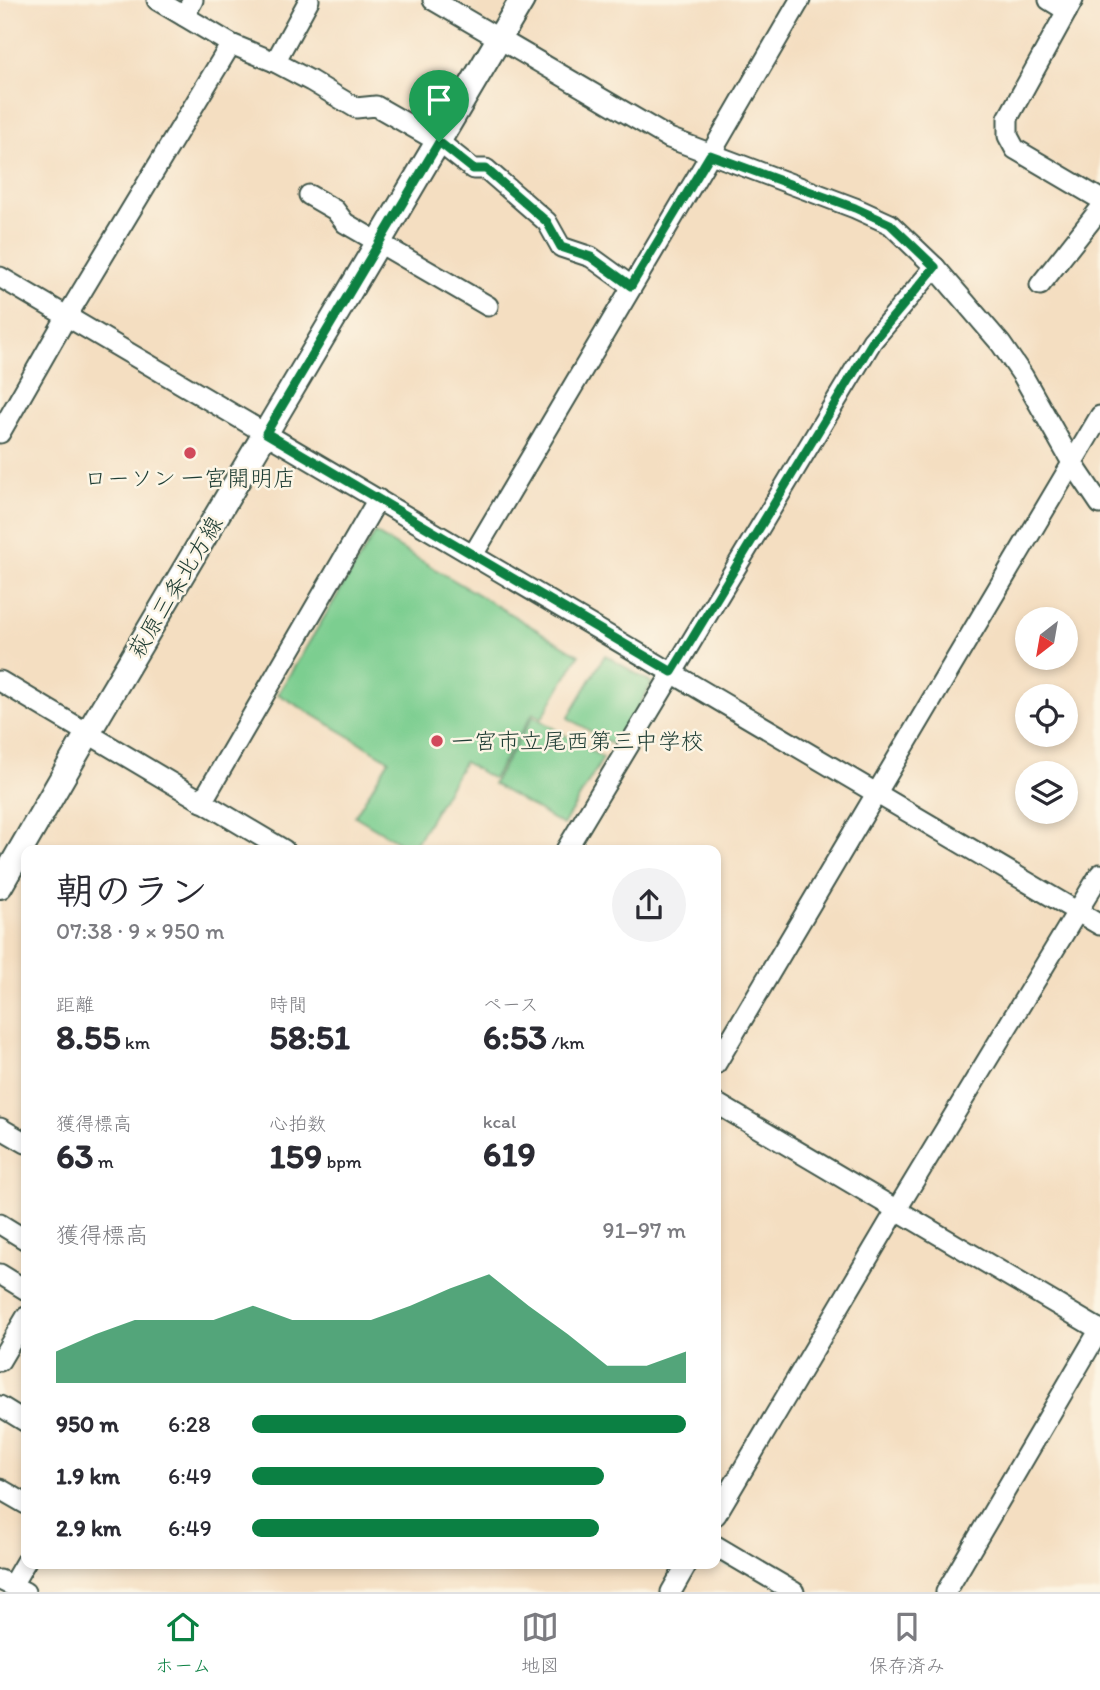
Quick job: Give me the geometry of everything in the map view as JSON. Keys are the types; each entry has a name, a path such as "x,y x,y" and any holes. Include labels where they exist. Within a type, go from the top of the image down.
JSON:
{"main road":[{"name":"萩原三条北方線","path":"24,845 522,0"},
{"name":"萩原三条北方線","path":"0,887 21,850"}],"street":[{"path":"157,0 189,8 231,44 311,80 356,108 376,106 439,142 473,169 486,169 547,222 561,247 591,257 631,286"},
{"path":"275,62 309,0"},
{"path":"433,0 669,138 855,208 890,224 935,267 1001,344 1100,504"},
{"path":"473,555 800,0"},
{"path":"1049,0 1070,5 1008,118 1008,136 1015,149 1100,200"},
{"path":"0,433 67,316 231,44"},
{"path":"310,195 335,210 345,223 488,306"},
{"path":"1040,285 1100,209"},
{"path":"569,845 873,341 935,267"},
{"path":"0,277 1100,925"},
{"path":"721,1055 1100,416"},
{"path":"202,802 378,499"},
{"path":"0,681 275,845"},
{"path":"721,1507 1100,874"},
{"path":"721,1106 1100,1329 946,1592"},
{"path":"0,1128 21,1140"},
{"path":"0,1224 21,1237"},
{"path":"0,1274 21,1287"},
{"path":"0,1362 21,1326"},
{"path":"0,1406 21,1419"},
{"path":"0,1489 21,1501"},
{"path":"721,1549 794,1592"},
{"path":"12,1586 21,1569"},
{"path":"671,1592 684,1569"}],"green space":[{"path":"375,533 579,655 542,718 533,713 493,779 464,762 415,845 404,845 355,816 389,760 278,694"},
{"path":"605,655 652,683 615,746 568,718"},
{"path":"533,716 603,758 563,825 493,784"}],"waterway":[{"path":"721,1560 729,1565"}],"place":[{"name":"ローソン 一宮開明店","path":"190,453"},
{"name":"一宮市立尾西第三中学校","path":"437,741"}],"route":[{"path":"439,142 473,169 486,169 510,188 547,222 561,247 591,257 631,286 710,155 855,208 890,224 935,267 873,341 672,672 266,433 439,142"}]}
